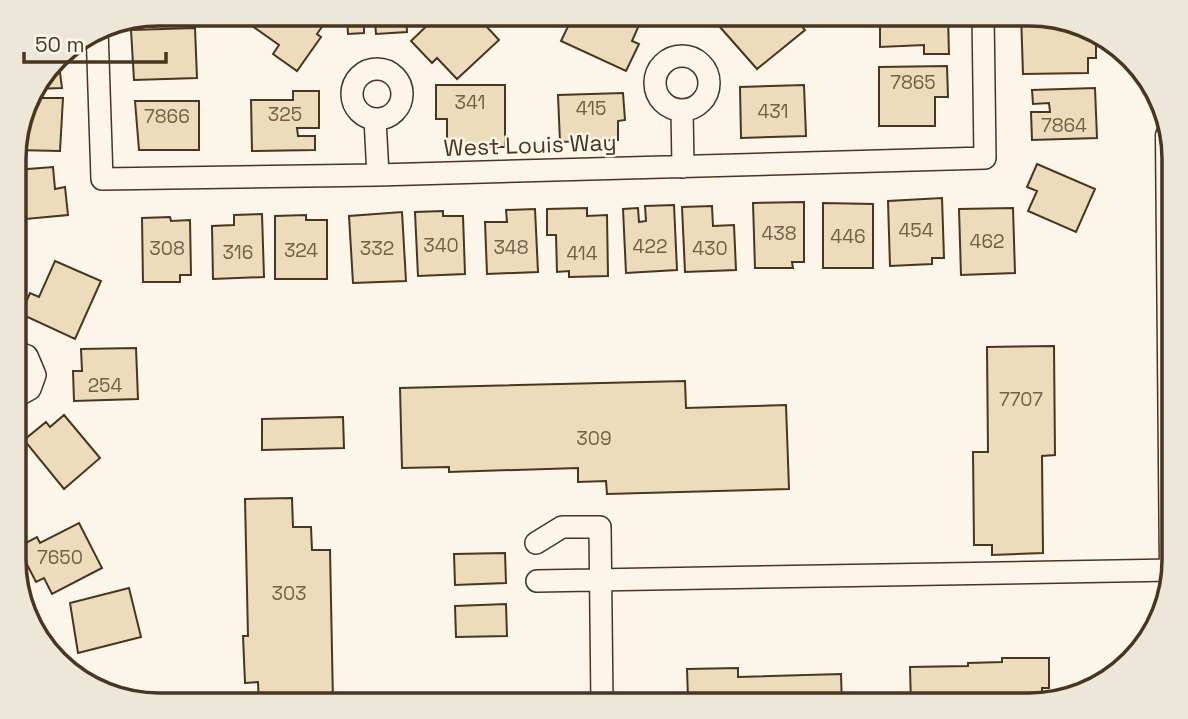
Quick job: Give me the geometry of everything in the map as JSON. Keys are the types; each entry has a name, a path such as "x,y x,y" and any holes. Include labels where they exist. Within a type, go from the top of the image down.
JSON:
{"street":[{"name":"West Louis Way","path":"97,42 102,179 378,175 985,158 983,26"},
{"path":"682,110 683,167"},
{"path":"375,120 378,175"},
{"path":"26,356 36,375 30,389 26,391"},
{"path":"536,543 562,527 600,527 602,692"},
{"path":"537,581 1161,571"}],"building":[{"path":"638,26 632,41 639,44 626,71 561,41 568,27"},
{"path":"802,26 805,30 757,69 720,27"},
{"path":"880,26 948,26 949,54 924,54 924,45 880,47"},
{"path":"1021,26 1063,31 1096,45 1096,58 1088,58 1088,73 1023,74"},
{"path":"253,27 322,27 317,34 321,37 297,71 273,54 279,45"},
{"path":"348,27 364,27 364,33 348,34"},
{"path":"375,27 407,27 407,32 376,34"},
{"path":"426,27 487,27 499,40 457,79 437,58 432,63 411,41"},
{"path":"195,28 197,78 134,80 131,30"},
{"path":"947,66 948,97 935,97 935,126 879,126 879,67"},
{"path":"60,71 62,88 47,89"},
{"path":"436,85 505,85 505,147 447,147 447,119 436,119"},
{"path":"804,85 806,136 741,138 740,87"},
{"path":"1095,88 1097,138 1032,140 1031,112 1050,112 1049,103 1033,104 1032,90"},
{"path":"293,91 319,91 319,128 297,128 298,136 315,136 315,150 252,151 251,100 293,100"},
{"path":"623,93 625,120 618,121 618,140 560,142 558,95"},
{"path":"42,98 63,98 60,151 27,150 33,117"},
{"path":"135,101 199,101 199,150 139,150"},
{"path":"1037,164 1095,189 1076,232 1028,211 1037,191 1027,187"},
{"path":"53,167 55,189 65,187 68,215 26,219 26,169"},
{"path":"942,198 944,258 932,258 932,264 890,266 888,201"},
{"path":"804,202 804,262 792,262 793,268 755,268 753,203"},
{"path":"823,203 873,204 873,268 823,268"},
{"path":"674,205 677,270 626,273 623,209 638,208 639,222 646,221 645,206"},
{"path":"712,206 713,226 734,225 736,270 685,272 682,207"},
{"path":"587,208 587,216 607,215 608,276 569,277 569,271 557,272 556,235 547,235 547,209"},
{"path":"1013,208 1015,273 961,275 959,209"},
{"path":"535,209 538,272 487,274 485,222 507,222 506,210"},
{"path":"443,211 443,216 463,216 465,274 418,276 415,212"},
{"path":"402,212 406,281 353,283 349,216"},
{"path":"262,214 264,277 213,279 212,226 234,225 234,215"},
{"path":"306,215 306,220 327,220 327,279 275,279 275,216"},
{"path":"170,217 171,221 190,220 191,275 180,275 180,282 143,282 142,218"},
{"path":"55,261 101,281 75,339 26,316 26,302 30,293 39,297"},
{"path":"1054,346 1055,455 1042,456 1043,553 992,555 992,545 974,545 973,452 988,452 987,347"},
{"path":"136,348 138,399 74,401 73,371 82,371 81,349"},
{"path":"685,381 686,408 786,405 789,489 607,494 606,481 578,482 578,468 449,472 449,467 402,468 400,388"},
{"path":"64,415 100,458 64,489 26,442 26,438 46,422 50,427"},
{"path":"343,417 344,448 262,450 262,419"},
{"path":"292,498 293,527 311,527 312,550 330,550 333,693 258,693 258,682 245,683 243,636 248,636 245,499"},
{"path":"79,523 102,568 52,594 44,578 36,582 26,563 26,543 37,537 40,543"},
{"path":"505,553 506,583 455,585 454,554"},
{"path":"129,588 141,637 78,653 70,603"},
{"path":"506,604 507,636 456,637 455,606"},
{"path":"1002,658 1049,658 1049,688 1042,688 1042,691 1037,692 911,692 910,667 968,666 968,663 1002,662"},
{"path":"738,668 738,677 841,674 842,692 688,692 687,669"}]}
